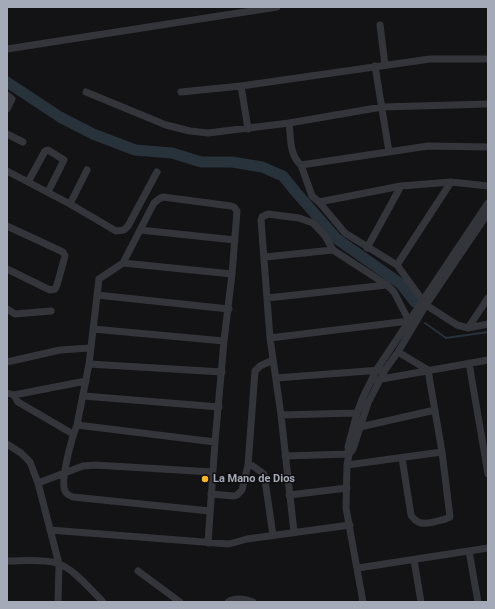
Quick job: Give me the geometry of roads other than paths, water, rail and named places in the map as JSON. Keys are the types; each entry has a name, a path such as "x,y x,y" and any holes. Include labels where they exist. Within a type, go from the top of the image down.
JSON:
{"street":[{"path":"7,50 277,7"},
{"path":"380,25 385,65"},
{"path":"181,92 240,86 430,59 488,58"},
{"path":"375,66 389,152"},
{"path":"240,86 248,129"},
{"path":"86,92 166,125 190,131 208,133 289,123 382,107 488,104"},
{"path":"7,95 12,99 7,109"},
{"path":"289,123 292,152 298,162 302,165 312,196 319,202 345,233 397,266 424,302 457,325 468,328 488,324"},
{"path":"7,134 23,142"},
{"path":"302,165 428,146 488,147"},
{"path":"28,182 45,151 48,150 64,160 48,192"},
{"path":"70,204 88,170"},
{"path":"7,171 70,204 116,231 120,231 128,226 157,172"},
{"path":"319,202 401,186 451,182 488,186"},
{"path":"397,266 451,182"},
{"path":"367,248 401,186"},
{"path":"208,543 210,511 211,494 212,472 224,341 229,309 237,211 234,207 168,198 158,199 154,203 123,263 99,279 84,396 77,425 73,434 65,473 65,489 68,494 73,497 210,511"},
{"path":"357,426 357,413 363,397 398,352 424,302 488,203"},
{"path":"424,302 488,213"},
{"path":"294,532 281,415 270,338 262,217 268,214 299,218 313,223 325,236 333,250 387,285 394,292 412,323"},
{"path":"7,226 63,252 65,256 57,285 53,290 50,290 7,269"},
{"path":"140,230 235,240"},
{"path":"264,257 333,250"},
{"path":"123,263 232,274"},
{"path":"267,298 387,285"},
{"path":"97,294 229,309"},
{"path":"468,328 488,298"},
{"path":"7,309 15,314 51,311"},
{"path":"270,338 412,323"},
{"path":"363,602 346,508 347,465 349,454 348,447 368,403 376,380 377,369 412,323"},
{"path":"93,330 224,341"},
{"path":"7,362 60,350 90,348"},
{"path":"398,352 428,370 442,452 450,517 425,524 414,520 402,458"},
{"path":"211,494 234,496 242,490 248,465 255,371 260,366 273,360"},
{"path":"376,380 488,360"},
{"path":"469,363 486,443 488,474"},
{"path":"89,364 222,372"},
{"path":"276,378 377,369 385,370"},
{"path":"11,394 86,381"},
{"path":"11,394 18,402 73,434"},
{"path":"84,396 219,407"},
{"path":"357,426 435,410"},
{"path":"281,415 357,413"},
{"path":"77,425 215,442"},
{"path":"7,444 21,453 30,462 38,483 58,564 58,602"},
{"path":"347,465 442,452"},
{"path":"285,456 349,454"},
{"path":"38,483 83,466 95,465 212,472"},
{"path":"248,465 253,466 264,474 273,535"},
{"path":"289,495 347,488"},
{"path":"50,530 229,544 247,539 350,525"},
{"path":"358,568 488,548"},
{"path":"469,551 478,602"},
{"path":"414,560 421,602"},
{"path":"7,561 41,561 58,564 77,575 103,602"},
{"path":"138,571 180,602"},
{"path":"228,602 237,598 253,602"}],"waterway":[{"path":"7,82 60,117 93,134 135,150 172,153 201,162 232,162 262,167 283,176 337,239 401,284 415,302"},
{"path":"425,323 446,338 488,332"}],"place":[{"name":"La Mano de Dios","path":"205,479"}]}
